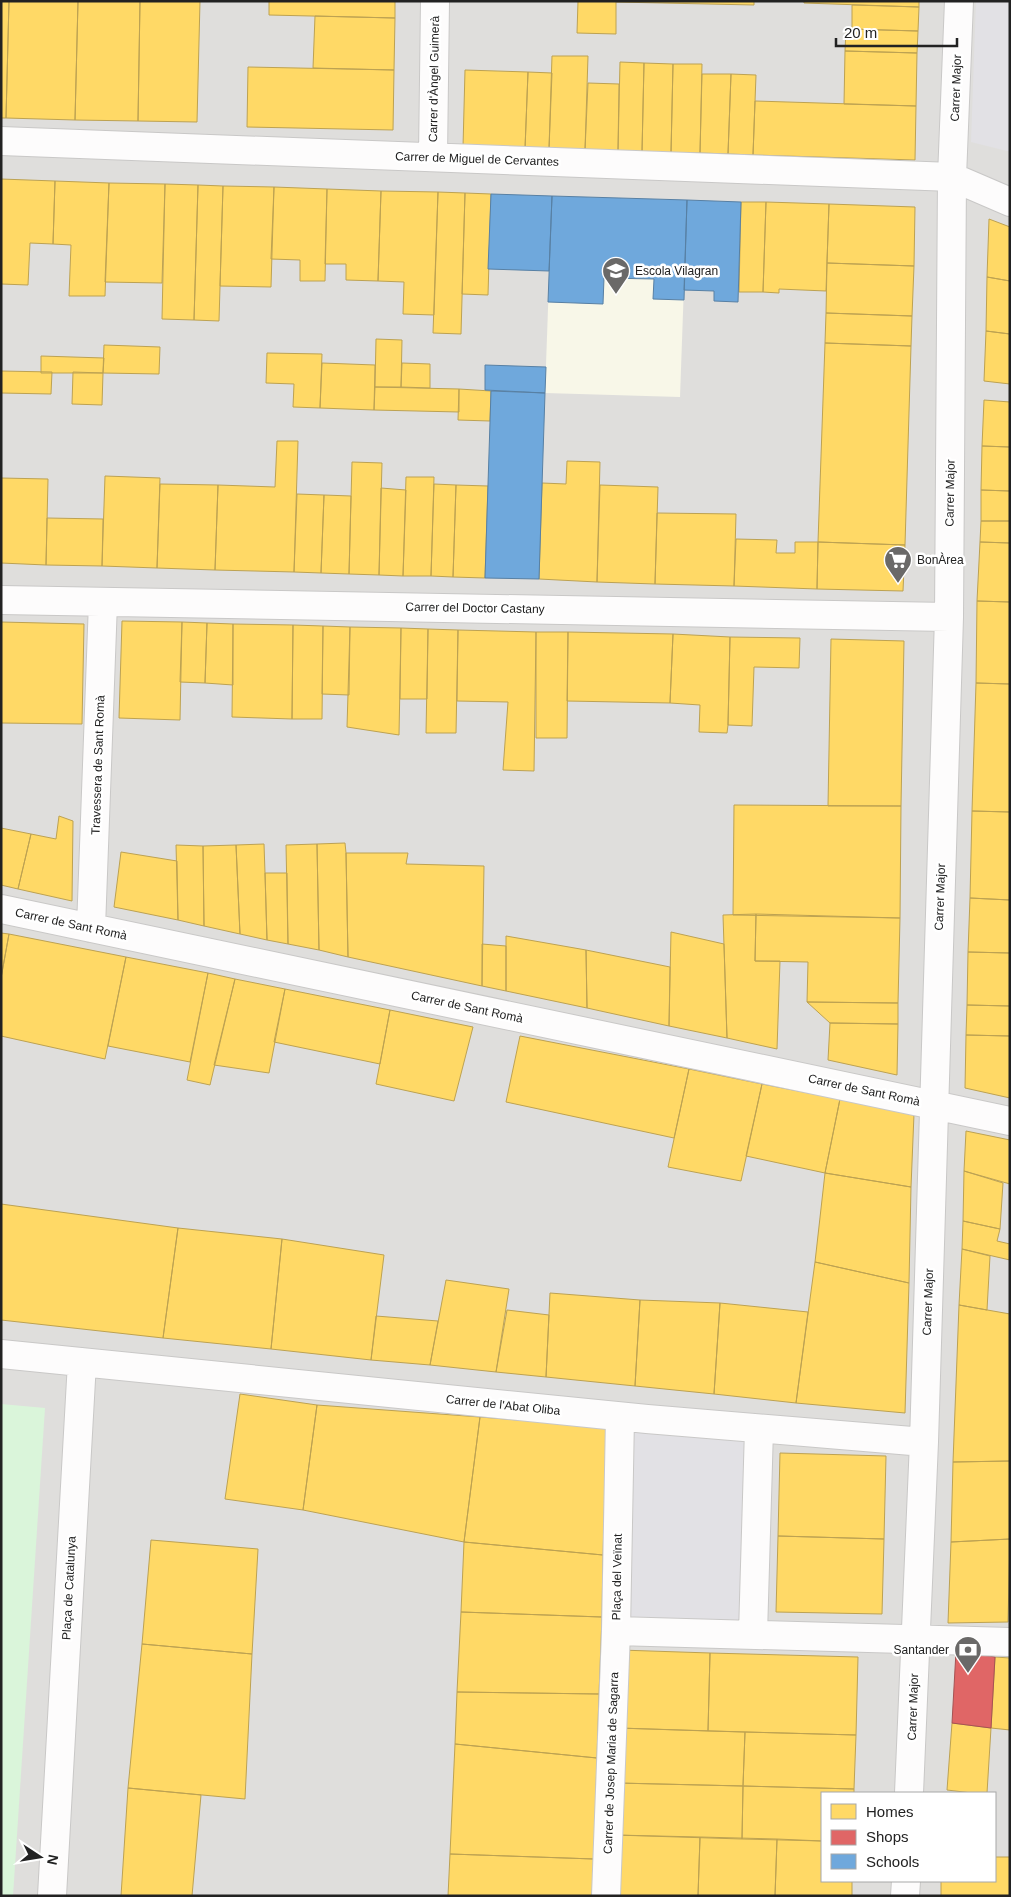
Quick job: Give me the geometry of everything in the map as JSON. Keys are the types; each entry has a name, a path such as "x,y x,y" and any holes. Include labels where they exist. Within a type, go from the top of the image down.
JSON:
{"street":[{"name":"Carrer d'Àngel Guimerà","path":"433,157 435,1"},
{"name":"Carrer Major","path":"909,1792 924,1442 949,617 952,177 959,1"},
{"name":"Carrer de Miguel de Cervantes","path":"1,141 952,177"},
{"path":"952,177 1010,202"},
{"name":"Carrer del Doctor Castany","path":"1,600 949,617"},
{"name":"Travessera de Sant Romà","path":"91,928 104,602"},
{"name":"Carrer de Sant Romà","path":"1,909 1010,1121"},
{"path":"1,1354 82,1362"},
{"name":"Carrer de l'Abat Oliba","path":"82,1362 620,1417 924,1442"},
{"name":"Plaça de Catalunya","path":"52,1896 82,1362"},
{"name":"Plaça del Veïnat","path":"620,1417 616,1631 1010,1642"},
{"path":"753,1634 759,1429"},
{"name":"Carrer de Josep Maria de Sagarra","path":"606,1896 616,1631"},
{"path":"906,1882 906,1896"}],"shaded area":[{"path":"1,1 1010,1 1010,1896 1,1896"},
{"path":"976,1 1010,1 1010,151 971,142"},
{"name":"Escola Vilagran","path":"552,196 687,200 680,397 545,393"},
{"path":"622,1419 756,1432 749,1629 620,1626"}],"green space":[{"path":"1,1404 45,1408 13,1896 1,1896"}],"building: Homes":[{"path":"1,1 9,1 6,118 1,118"},
{"path":"9,1 78,1 75,120 6,118"},
{"path":"78,1 140,1 138,121 75,120"},
{"path":"140,1 200,1 197,122 138,121"},
{"path":"269,1 395,1 395,18 269,15"},
{"path":"578,1 754,1 754,5 616,2 616,34 577,33"},
{"path":"804,1 919,1 919,7 804,3"},
{"path":"852,5 919,7 918,31 852,29"},
{"path":"315,16 395,18 394,70 313,68"},
{"path":"846,29 918,31 917,53 845,51"},
{"path":"845,51 917,53 916,106 844,104"},
{"path":"552,56 588,56 585,150 549,149"},
{"path":"620,62 644,63 642,152 618,151"},
{"path":"644,63 673,64 671,153 642,152"},
{"path":"673,64 702,64 700,153 671,153"},
{"path":"248,67 394,70 393,130 247,127"},
{"path":"465,70 528,72 525,149 463,147"},
{"path":"528,72 552,73 549,149 525,149"},
{"path":"702,74 731,74 728,154 700,153"},
{"path":"731,74 756,75 753,155 728,154"},
{"path":"588,83 619,84 618,151 585,150"},
{"path":"755,101 916,106 915,160 753,155"},
{"path":"1,179 55,181 53,244 30,243 28,285 1,284"},
{"path":"55,181 109,183 105,296 69,296 71,245 53,244"},
{"path":"109,183 165,184 162,283 105,282"},
{"path":"165,184 198,185 194,320 162,319"},
{"path":"198,185 223,186 219,321 194,320"},
{"path":"223,186 274,187 271,287 220,286"},
{"path":"274,187 327,189 325,281 300,281 300,260 271,259"},
{"path":"327,189 381,191 378,281 346,280 346,264 325,264"},
{"path":"381,191 438,192 434,315 403,314 404,282 378,281"},
{"path":"438,192 465,193 461,334 433,333"},
{"path":"465,193 491,194 488,295 462,294"},
{"path":"741,202 766,202 763,292 739,292"},
{"path":"766,202 829,204 826,291 779,289 779,293 763,292"},
{"path":"829,204 915,207 914,266 827,263"},
{"path":"989,219 1010,227 1010,281 987,277"},
{"path":"827,263 914,266 912,316 826,313"},
{"path":"987,277 1010,281 1010,334 986,331"},
{"path":"826,313 912,316 911,346 825,343"},
{"path":"986,331 1010,334 1010,384 984,381"},
{"path":"376,339 402,340 401,387 375,387"},
{"path":"825,343 911,346 905,545 818,542"},
{"path":"104,345 160,347 159,374 103,373"},
{"path":"267,353 322,354 320,408 293,407 294,384 266,383"},
{"path":"41,356 104,358 103,373 41,373"},
{"path":"322,363 375,365 374,410 320,408"},
{"path":"402,363 430,364 430,388 401,387"},
{"path":"1,371 52,372 51,394 1,393"},
{"path":"73,372 103,373 102,405 72,404"},
{"path":"375,387 459,389 459,412 374,410"},
{"path":"459,389 491,391 490,421 458,420"},
{"path":"984,400 1010,402 1010,447 982,446"},
{"path":"277,441 298,441 294,572 215,570 218,485 275,487"},
{"path":"982,446 1010,447 1010,491 981,490"},
{"path":"567,461 600,462 597,582 539,579 542,483 566,484"},
{"path":"352,462 382,463 379,575 349,574"},
{"path":"105,476 160,478 157,568 102,566"},
{"path":"406,477 434,477 431,576 403,576"},
{"path":"1,478 48,479 46,565 1,563"},
{"path":"160,484 218,485 215,570 157,568"},
{"path":"434,484 456,485 453,577 431,576"},
{"path":"456,485 488,486 485,578 453,577"},
{"path":"600,485 658,487 655,584 597,582"},
{"path":"381,488 406,490 403,576 379,575"},
{"path":"981,490 1010,491 1010,521 981,521"},
{"path":"297,494 324,495 321,573 294,572"},
{"path":"324,495 351,496 349,574 321,573"},
{"path":"657,513 736,514 734,586 655,584"},
{"path":"47,518 103,519 102,566 46,565"},
{"path":"981,521 1010,521 1010,543 980,542"},
{"path":"736,539 777,540 776,553 795,553 795,542 818,542 817,589 734,586"},
{"path":"818,542 905,545 903,591 817,589"},
{"path":"980,542 1010,543 1010,602 977,601"},
{"path":"977,601 1010,602 1010,684 976,683"},
{"path":"122,621 182,622 180,720 119,718"},
{"path":"1,622 84,624 82,724 1,723"},
{"path":"182,622 207,623 205,683 180,682"},
{"path":"207,623 233,624 233,685 205,683"},
{"path":"233,624 293,625 292,719 232,717"},
{"path":"293,625 323,626 322,719 292,719"},
{"path":"323,626 350,627 349,695 322,694"},
{"path":"350,627 401,628 399,735 347,727"},
{"path":"401,628 428,629 427,699 400,699"},
{"path":"428,629 458,630 456,733 426,733"},
{"path":"458,630 536,632 534,771 503,770 508,702 457,701"},
{"path":"536,632 568,632 567,738 536,738"},
{"path":"568,632 673,634 670,703 567,701"},
{"path":"673,634 730,637 727,733 699,732 700,705 670,703"},
{"path":"730,637 800,638 799,668 754,667 752,726 728,725"},
{"path":"831,639 904,641 901,806 828,806"},
{"path":"976,683 1010,684 1010,812 972,811"},
{"path":"734,805 901,806 900,918 733,915"},
{"path":"972,811 1010,812 1010,900 970,898"},
{"path":"59,816 73,821 72,901 18,889 31,834 56,839"},
{"path":"1,828 31,834 18,889 1,885"},
{"path":"345,843 348,957 319,950 317,844"},
{"path":"264,844 267,940 240,934 236,845"},
{"path":"317,844 319,950 288,944 286,845"},
{"path":"176,845 203,846 204,926 178,920"},
{"path":"236,845 240,934 204,926 203,846"},
{"path":"121,852 177,861 178,920 114,907"},
{"path":"346,853 408,853 406,864 484,866 482,986 348,957"},
{"path":"265,873 287,873 288,944 267,940"},
{"path":"970,898 1010,900 1010,953 968,952"},
{"path":"756,914 755,961 780,961 777,1049 727,1038 723,915"},
{"path":"756,914 900,918 898,1003 807,1002 808,962 755,961"},
{"path":"671,932 724,944 727,1038 669,1026"},
{"path":"1,933 9,934 1,978"},
{"path":"9,934 126,957 105,1059 1,1036 1,978"},
{"path":"506,936 586,950 587,1008 506,991"},
{"path":"482,944 506,946 506,991 482,986"},
{"path":"586,950 670,967 669,1026 587,1008"},
{"path":"968,952 1010,953 1010,1006 967,1005"},
{"path":"126,957 208,973 190,1062 108,1046"},
{"path":"208,973 235,979 210,1085 187,1080"},
{"path":"235,979 285,989 269,1073 214,1065"},
{"path":"285,989 390,1010 380,1064 274,1042"},
{"path":"807,1002 898,1003 898,1024 830,1023"},
{"path":"967,1005 1010,1006 1010,1036 966,1035"},
{"path":"390,1010 473,1027 454,1101 376,1084"},
{"path":"830,1023 898,1024 897,1075 828,1060"},
{"path":"966,1035 1010,1036 1010,1098 965,1088"},
{"path":"520,1036 689,1069 674,1138 506,1102"},
{"path":"689,1069 762,1084 741,1181 668,1167"},
{"path":"762,1084 840,1099 825,1173 746,1156"},
{"path":"840,1099 914,1114 911,1187 825,1173"},
{"path":"966,1131 1010,1140 1010,1184 964,1171"},
{"path":"964,1171 1003,1183 1000,1229 963,1221"},
{"path":"825,1173 911,1187 909,1283 815,1262"},
{"path":"1,1204 178,1228 163,1338 1,1320"},
{"path":"963,1221 1000,1229 997,1241 1010,1244 1010,1260 962,1249"},
{"path":"178,1228 282,1239 271,1349 163,1338"},
{"path":"282,1239 384,1255 371,1360 271,1349"},
{"path":"962,1249 990,1256 987,1310 959,1305"},
{"path":"815,1262 909,1283 905,1413 796,1403"},
{"path":"446,1280 509,1289 496,1372 430,1365"},
{"path":"550,1293 640,1300 635,1386 546,1377"},
{"path":"640,1300 720,1303 714,1394 635,1386"},
{"path":"720,1303 808,1312 796,1403 714,1394"},
{"path":"959,1305 1010,1314 1010,1461 953,1462"},
{"path":"507,1310 549,1315 546,1377 496,1372"},
{"path":"376,1316 438,1321 430,1365 371,1360"},
{"path":"240,1394 317,1405 303,1510 225,1499"},
{"path":"317,1405 480,1417 464,1542 303,1510"},
{"path":"480,1417 607,1427 603,1555 464,1542"},
{"path":"780,1453 886,1456 884,1539 778,1536"},
{"path":"1010,1461 1010,1539 951,1542 953,1462"},
{"path":"778,1536 884,1539 882,1614 776,1612"},
{"path":"1010,1539 1008,1622 948,1623 951,1542"},
{"path":"151,1540 258,1549 252,1654 142,1644"},
{"path":"464,1542 603,1555 602,1617 461,1612"},
{"path":"461,1612 602,1617 599,1694 457,1692"},
{"path":"142,1644 252,1654 245,1799 128,1788"},
{"path":"620,1650 710,1653 708,1731 618,1728"},
{"path":"710,1653 858,1657 856,1735 708,1731"},
{"path":"995,1657 1010,1658 1010,1730 991,1728"},
{"path":"457,1692 599,1694 597,1758 455,1744"},
{"path":"952,1723 991,1728 987,1792 947,1790"},
{"path":"618,1728 745,1732 743,1786 617,1783"},
{"path":"745,1732 856,1735 854,1789 743,1786"},
{"path":"455,1744 597,1758 594,1859 450,1854"},
{"path":"617,1783 743,1786 742,1839 615,1835"},
{"path":"743,1786 854,1789 854,1792 821,1792 821,1841 742,1839"},
{"path":"128,1788 201,1795 192,1896 121,1896"},
{"path":"615,1835 700,1837 698,1896 613,1896"},
{"path":"700,1837 777,1839 775,1896 698,1896"},
{"path":"777,1839 821,1841 821,1882 852,1882 852,1896 775,1896"},
{"path":"450,1854 594,1859 593,1896 448,1896"},
{"path":"996,1857 1010,1857 1010,1896 941,1896 941,1882 996,1882"}],"building: Shops":[{"path":"956,1651 995,1657 991,1728 952,1723"}],"building: Schools":[{"path":"491,194 552,196 549,271 488,269"},
{"path":"552,196 687,200 684,300 653,299 654,279 604,278 603,304 548,302"},
{"path":"687,200 741,202 738,302 714,301 714,291 684,290"},
{"path":"485,365 546,367 545,393 485,390"},
{"path":"491,391 545,393 539,579 485,578"}],"place":[{"name":"Escola Vilagran","path":"616,295"},
{"name":"BonÀrea","path":"898,584"},
{"name":"Santander","path":"968,1674"}]}
